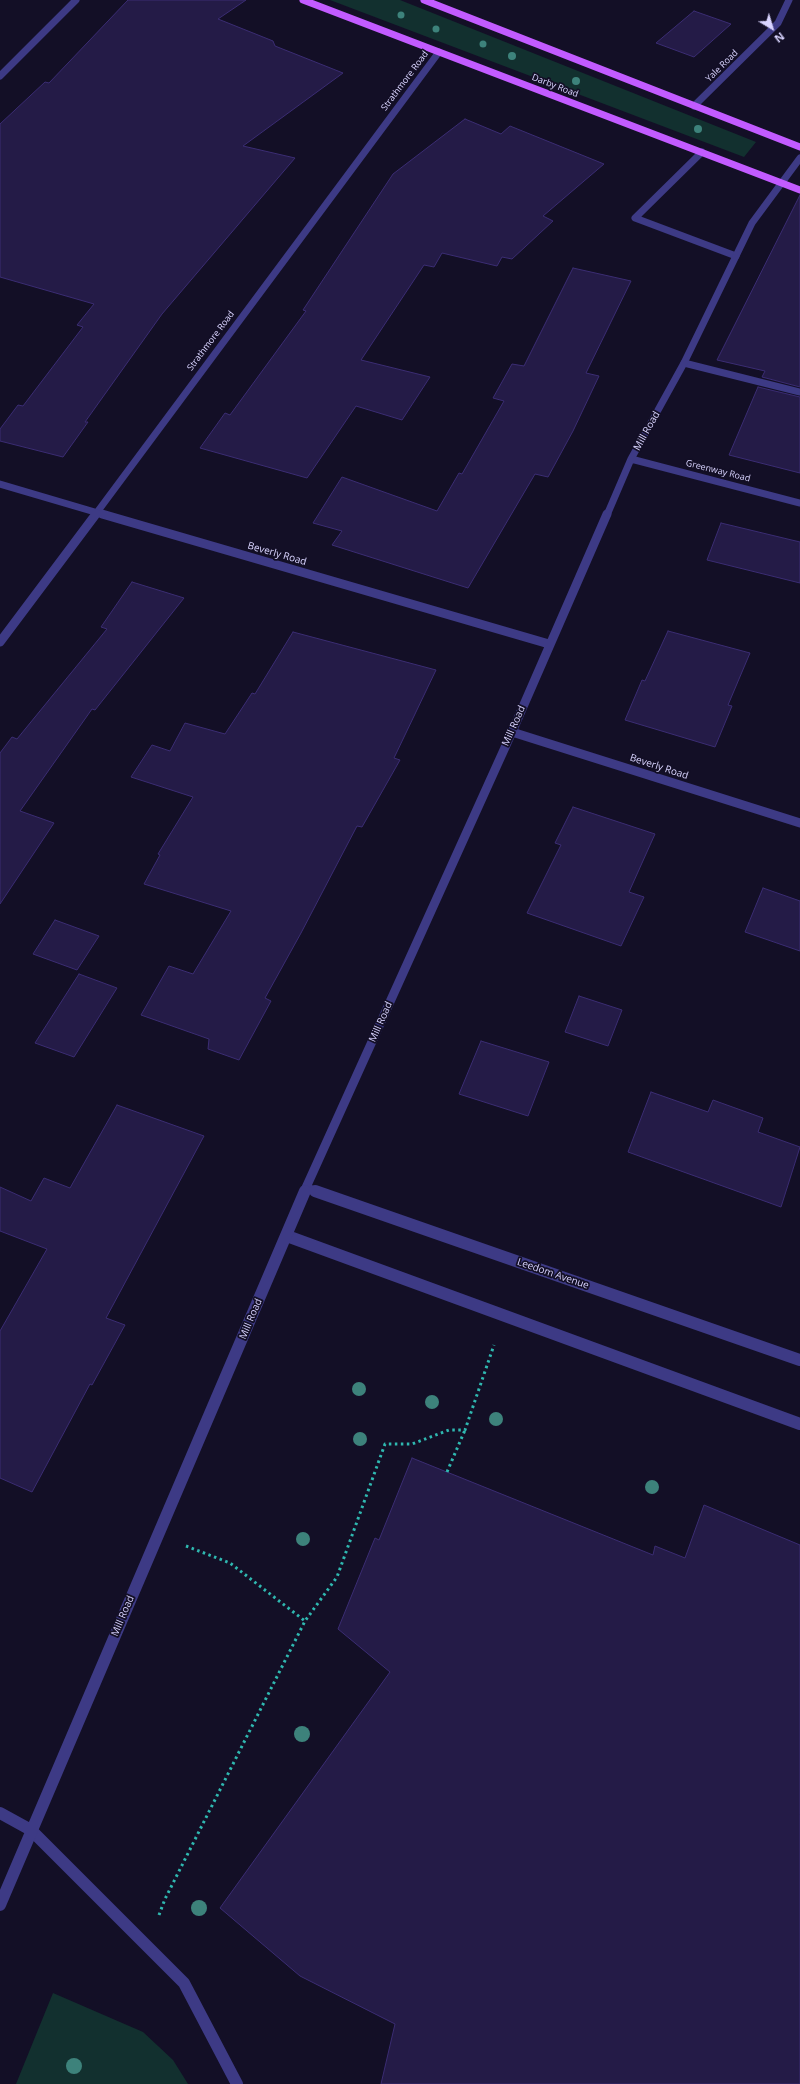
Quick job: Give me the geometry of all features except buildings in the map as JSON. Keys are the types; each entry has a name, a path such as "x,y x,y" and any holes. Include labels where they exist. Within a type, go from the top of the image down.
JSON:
{"main road":[{"name":"Darby Road","path":"303,0 800,190"},
{"path":"424,0 800,147"}],"street":[{"path":"0,76 76,0"},
{"name":"Yale Road","path":"694,106 778,23 789,0"},
{"name":"Strathmore Road","path":"0,642 439,52"},
{"path":"702,152 635,218 736,256"},
{"name":"Mill Road","path":"0,1905 287,1236 306,1188 512,732 549,644 631,459 684,363 752,223 780,182 800,158"},
{"path":"684,363 800,392"},
{"name":"Greenway Road","path":"631,459 800,503"},
{"name":"Beverly Road","path":"0,484 95,513 549,644"},
{"name":"Beverly Road","path":"512,732 800,823"},
{"name":"Leedom Avenue","path":"306,1188 800,1360"},
{"path":"287,1236 800,1424"},
{"path":"0,1813 31,1830 184,1983 237,2084"}],"path":[{"path":"447,1472 465,1430 503,1315"},
{"path":"147,1945 165,1899 305,1621 337,1577 385,1444 412,1444 449,1430 465,1430"},
{"path":"158,1536 230,1563 305,1621"}],"green space":[{"path":"330,0 400,0 756,142 744,157"},
{"path":"53,1993 143,2032 173,2060 188,2084 16,2084"}]}
